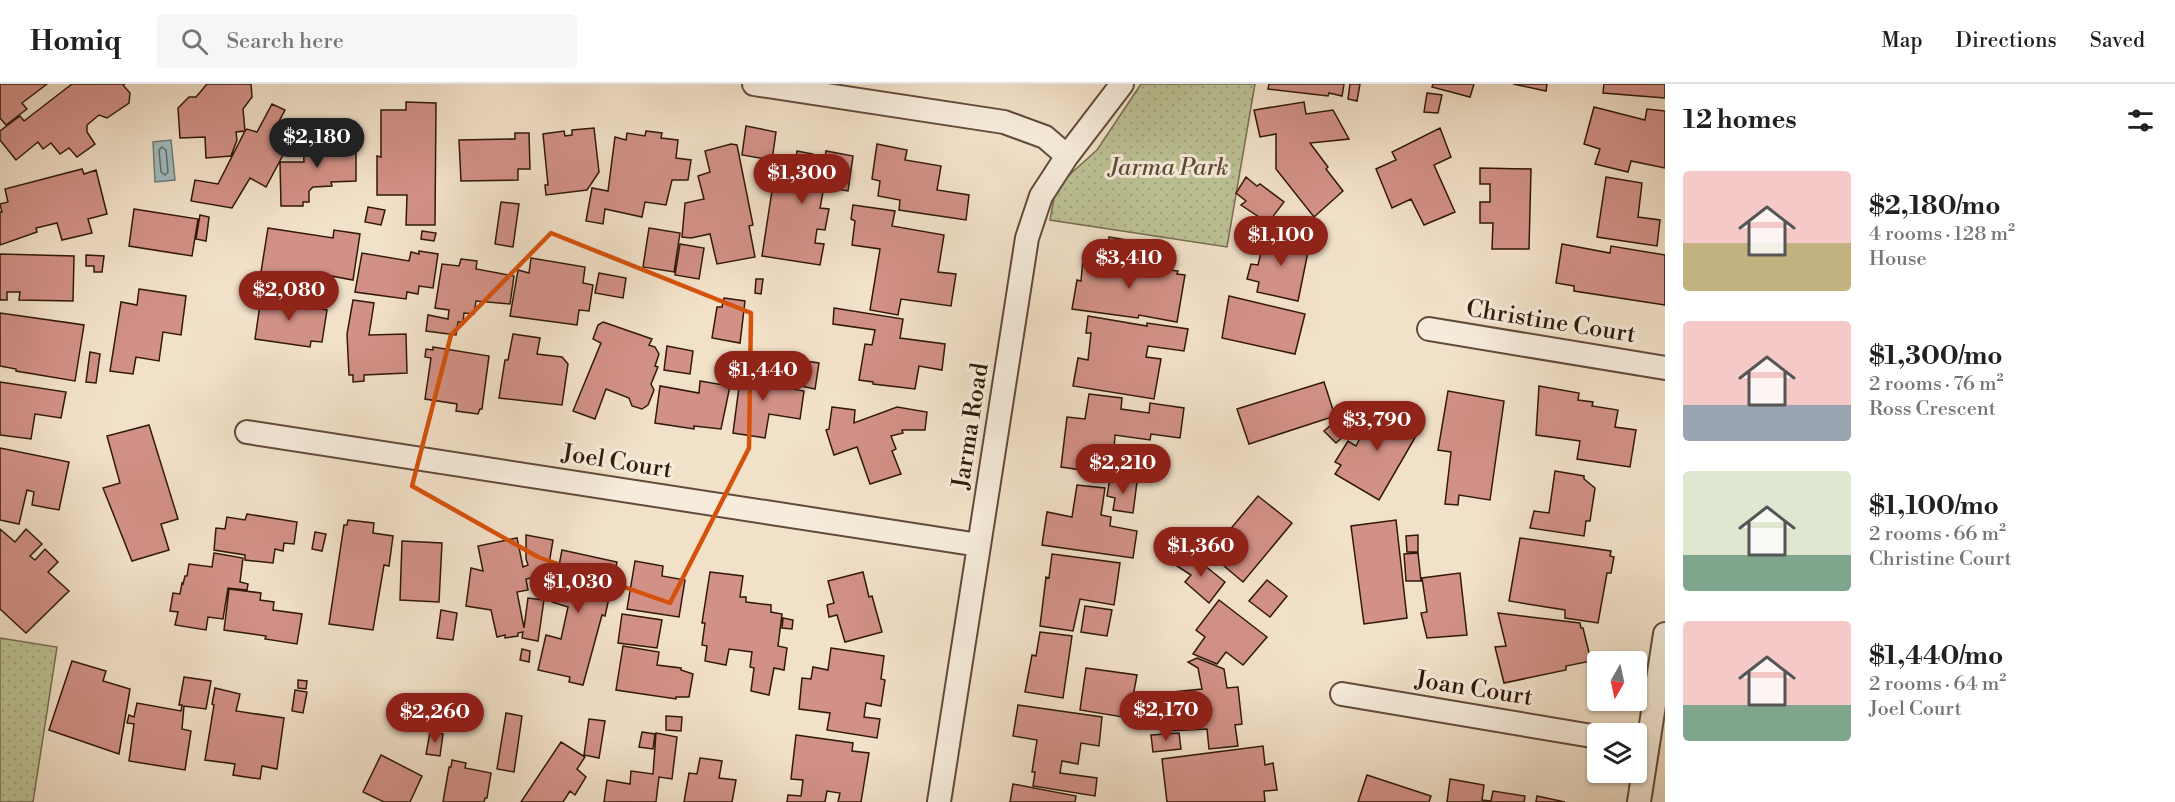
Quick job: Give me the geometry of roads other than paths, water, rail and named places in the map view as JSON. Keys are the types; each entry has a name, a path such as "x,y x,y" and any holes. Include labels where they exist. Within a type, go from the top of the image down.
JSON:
{"street":[{"path":"754,84 1004,122 1045,137 1067,156"},
{"name":"Jarma Road","path":"939,802 1028,238 1041,196 1067,156 1122,84"},
{"name":"Christine Court","path":"1429,329 1665,368"},
{"name":"Joel Court","path":"248,432 979,545"},
{"path":"1646,723 1665,634"},
{"name":"Joan Court","path":"1342,694 1587,735"},
{"path":"1639,802 1640,783"}],"water":[{"path":"171,140 175,180 155,182 153,142"}],"park label":[{"name":"Jarma Park","path":"1169,168"}]}
